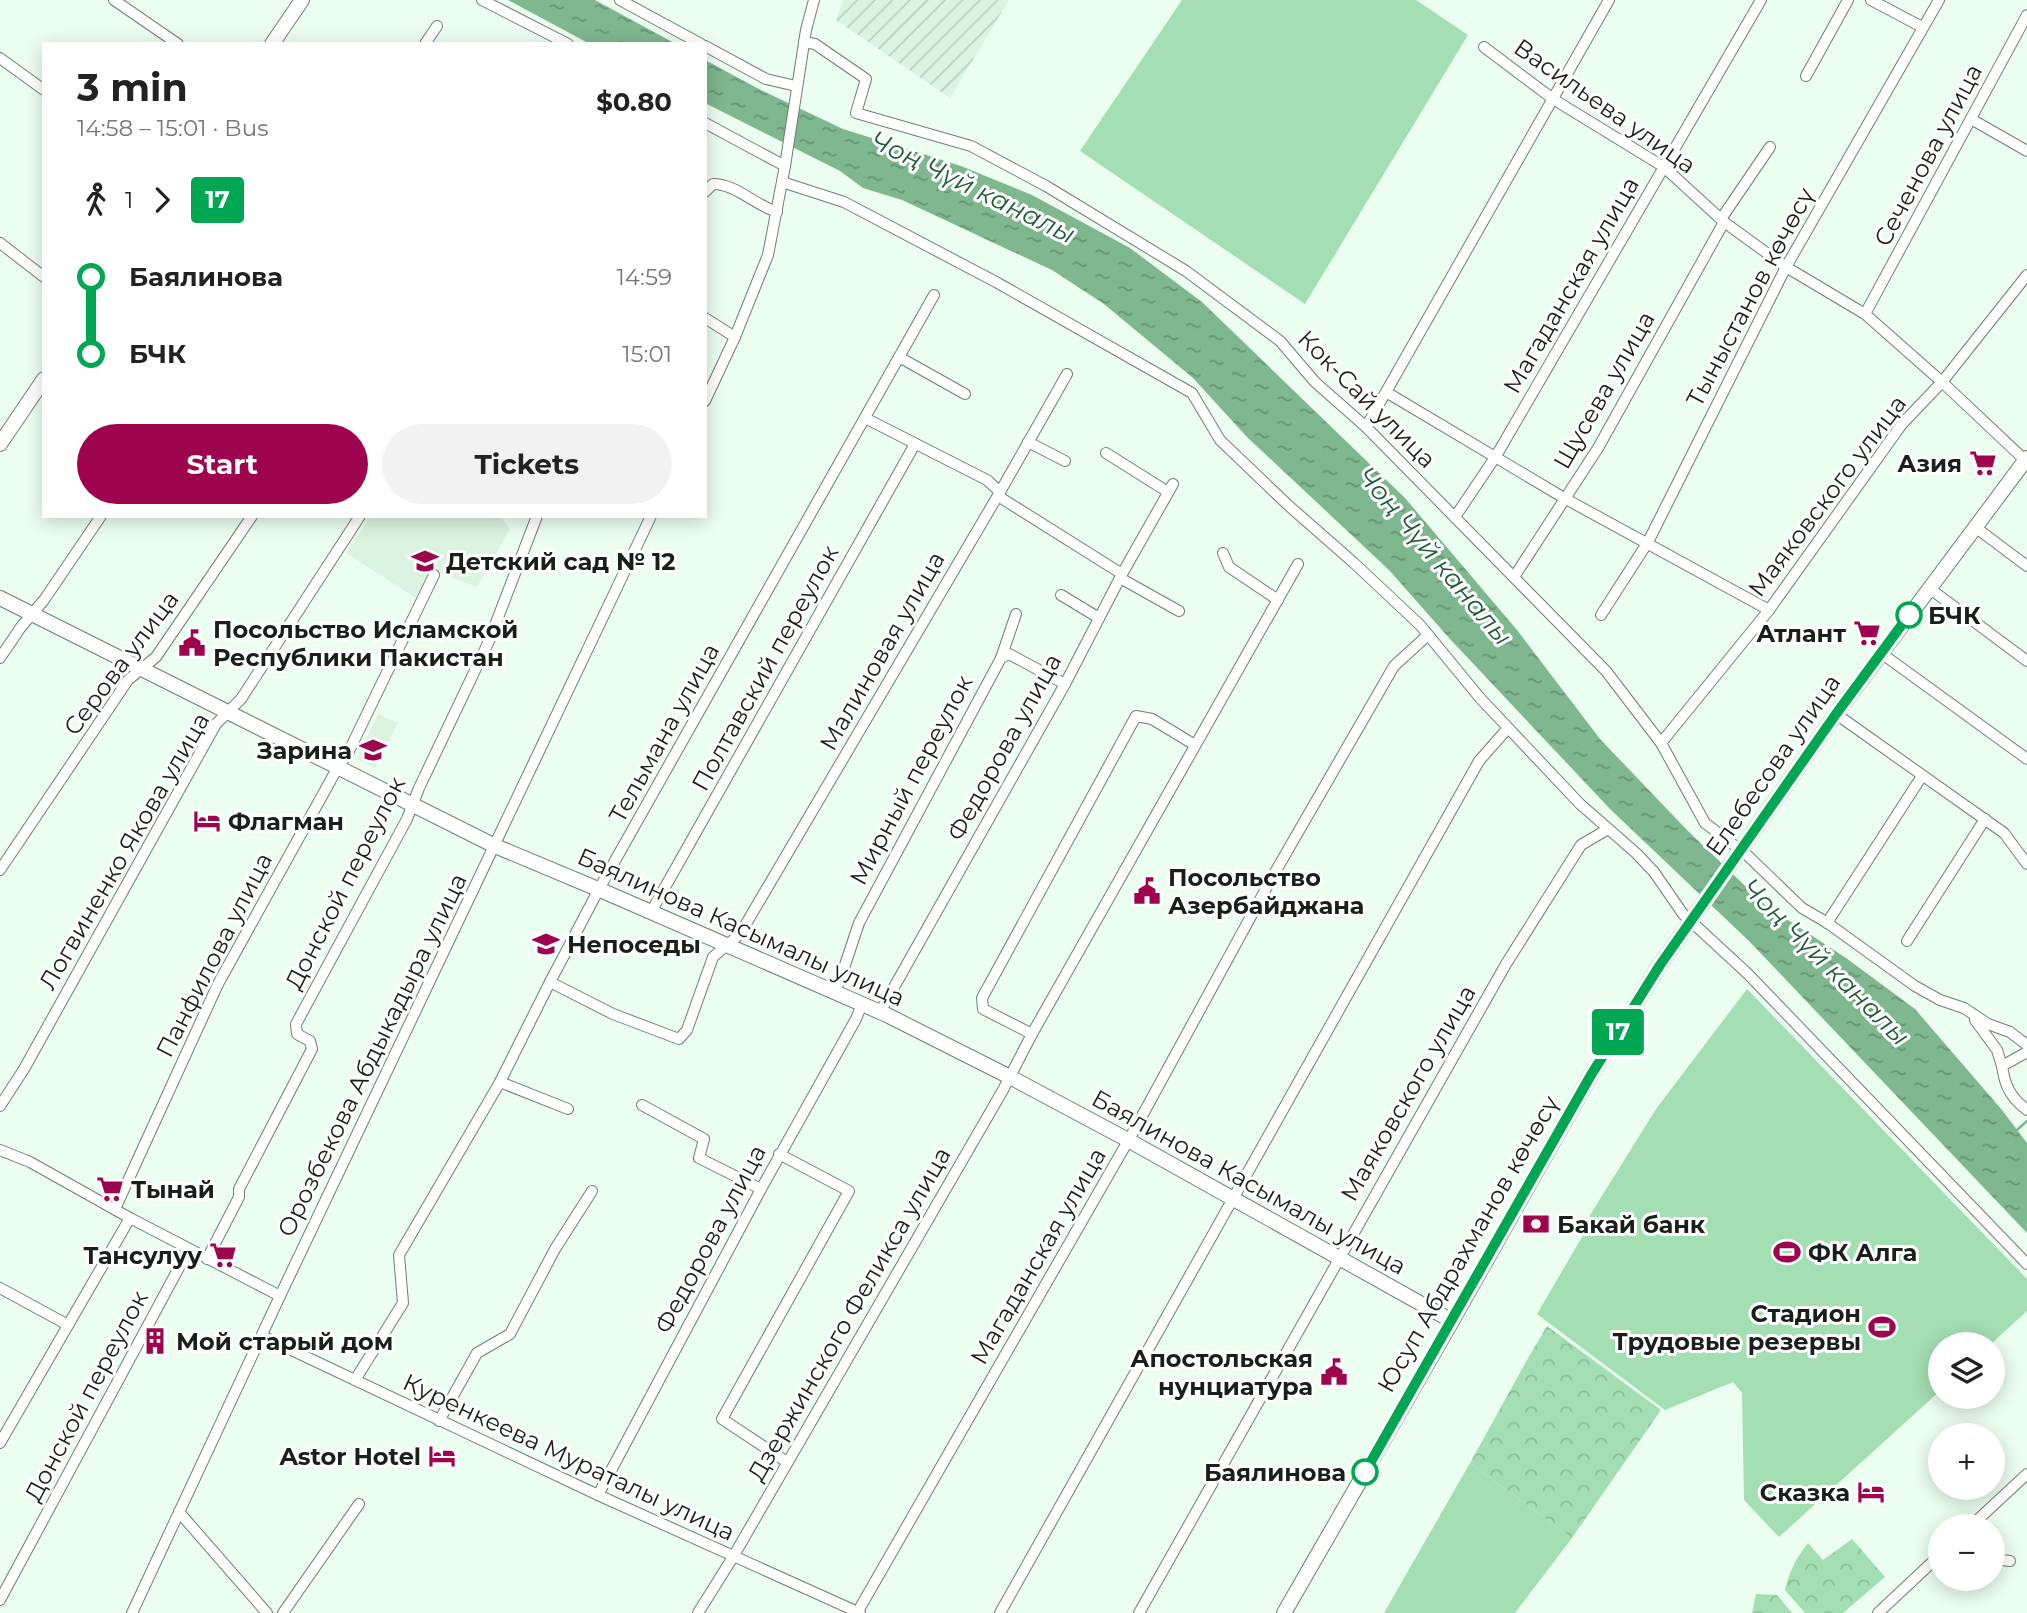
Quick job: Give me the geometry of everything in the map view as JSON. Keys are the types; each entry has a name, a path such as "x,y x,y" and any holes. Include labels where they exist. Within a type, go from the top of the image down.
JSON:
{"main road":[{"path":"273,42 302,0"},
{"path":"1,440 42,382"},
{"name":"Елебесова улица","path":"1702,904 1836,714 2026,460"},
{"name":"Баялинова Касымалы улица","path":"0,598 495,846 880,1012 1128,1140 1452,1321"},
{"name":"Юсуп Абдрахманов көчөсү","path":"1284,1613 1591,1075 1702,904"}],"street":[{"path":"114,0 175,42"},
{"path":"482,0 564,42"},
{"path":"620,0 697,42"},
{"path":"707,397 735,337 768,255 804,42 814,0"},
{"path":"1366,427 1609,0"},
{"name":"Магаданская улица","path":"1455,517 1496,456 1761,0"},
{"path":"1806,75 1848,0"},
{"path":"1871,0 1922,27"},
{"name":"Тыныстанов көчөсү","path":"1601,615 1647,542 1786,267 1938,0"},
{"name":"Сеченова улица","path":"1865,314 2027,15"},
{"path":"426,42 437,26"},
{"name":"Кок-Сай улица","path":"804,42 815,44 866,79 856,113 971,146 1046,186 1174,264 1280,341 1315,382 1366,427 1606,671 1661,743 1705,823 1737,855 1802,908 1828,923 1915,986 1940,1000 1964,1008 1988,1024 2010,1032 2027,1045"},
{"path":"707,47 766,79 796,90"},
{"name":"Васильева улица","path":"1484,47 1553,99 1664,167 1722,221 1786,267 1865,314 2026,460"},
{"path":"0,58 42,89"},
{"path":"1971,120 2027,151"},
{"path":"707,124 785,161"},
{"name":"Щусева улица","path":"1514,577 1602,442 1722,221 1770,147"},
{"path":"782,182 844,202 996,282 1192,393 1220,440 1428,635 1480,698 1580,804 1654,872 1683,914 1748,974 2027,1264"},
{"path":"707,190 713,184 723,184 766,209 777,212"},
{"path":"0,243 42,275"},
{"name":"Маяковского улица","path":"1661,743 1769,610 1902,424 1942,382 2027,275"},
{"name":"Тельмана улица","path":"355,1380 403,1303 399,1255 500,1082 599,889 933,295"},
{"path":"707,319 735,337"},
{"path":"899,356 965,394"},
{"name":"Малиновая улица","path":"550,982 613,1014 679,1039 687,1030 713,957 740,934 1067,374"},
{"path":"1386,392 1564,498 1769,610"},
{"path":"865,418 987,480 999,494 1178,611"},
{"path":"1028,442 1065,461"},
{"name":"Полтавский переулок","path":"651,912 915,444"},
{"name":"Федорова улица","path":"880,1012 1065,684 1170,488 1106,453"},
{"path":"0,658 100,518"},
{"name":"Серова улица","path":"0,870 128,680 156,657 251,518"},
{"name":"Логвиненко Якова улица","path":"0,1106 24,1069 216,724 241,699 359,518"},
{"name":"Донской переулок","path":"207,1259 239,1197 239,1189 312,1049 310,1041 297,1034 296,1024 407,819 489,641 536,518"},
{"name":"Орозбекова Абдыкадыра улица","path":"132,1613 650,518"},
{"path":"1975,527 2027,566"},
{"path":"1223,553 1229,567 1278,600"},
{"name":"Дзержинского Феликса улица","path":"698,1613 1010,1077 1298,564"},
{"name":"Панфилова улица","path":"115,1209 218,984 348,753 434,575"},
{"path":"1929,588 2027,661"},
{"path":"1061,595 1099,618"},
{"path":"1001,658 1016,614"},
{"name":"Магаданская улица","path":"858,1613 1394,666 1428,635"},
{"path":"1881,653 2027,759"},
{"name":"Мирный переулок","path":"835,991 859,923 1001,658 1009,654 1065,684"},
{"path":"1836,714 2004,833 2027,864"},
{"path":"1032,1034 983,1009 982,998 1136,716 1152,719 1195,745"},
{"path":"1000,1613 1479,761 1508,728"},
{"path":"1828,923 1922,776"},
{"path":"1907,941 1985,819"},
{"name":"Маяковского улица","path":"1139,1613 1506,964 1581,845 1608,829"},
{"name":"Федорова улица","path":"598,1495 862,1004"},
{"path":"1964,1008 1990,1038 1997,1050 2005,1086 2027,1110"},
{"path":"2002,1066 2027,1052"},
{"path":"500,1082 568,1109"},
{"path":"642,1105 704,1139 699,1158 761,1189"},
{"path":"0,1150 30,1162 130,1218 280,1296"},
{"path":"779,1154 849,1191 722,1419 787,1462"},
{"path":"439,1421 477,1353 510,1334 555,1249 592,1191"},
{"path":"0,1443 4,1424 68,1325 130,1218"},
{"name":"Донской переулок","path":"0,1600 189,1249"},
{"path":"0,1288 68,1325"},
{"name":"Куренкеева Мураталы улица","path":"262,1336 598,1495 858,1613"},
{"path":"1984,1514 2027,1474"},
{"path":"283,1613 359,1504"},
{"path":"178,1512 267,1613"},
{"path":"2005,1560 2010,1561"},
{"path":"1878,1613 1928,1566"}],"shaded area":[{"path":"843,0 1009,0 950,98 836,20"},
{"name":"Детский сад № 12","path":"370,518 502,518 510,529 477,587 430,569 416,598 346,553"},
{"path":"378,714 398,723 375,768 357,759"}],"green space":[{"path":"1182,0 1416,0 1468,35 1305,304 1080,151"},
{"name":"ФК Алга","path":"1747,989 2027,1279 2027,1311 2004,1332 1928,1332 1928,1402 1779,1537 1744,1500 1742,1393 1733,1382 1665,1410 1537,1314 1589,1225 1590,1215 1656,1109"},
{"path":"1547,1326 1661,1410 1572,1538 1470,1463"},
{"path":"1470,1463 1572,1538 1515,1613 1384,1613"},
{"path":"1852,1539 1885,1577 1843,1613 1805,1613 1785,1590 1800,1554 1808,1543 1823,1560"},
{"path":"1756,1594 1777,1595 1792,1613 1752,1613"}],"water":[{"path":"508,0 595,0 672,42 586,42"},
{"name":"Чоң Чүй каналы","path":"707,61 843,129 961,166 1032,195 1130,248 1202,302 1405,498 1517,630 1600,739 1687,830 1765,905 1846,958 1915,1009 2027,1143 2027,1233 1749,941 1610,809 1389,570 1247,437 1193,378 1104,304 1052,270 902,200 863,188 840,171 707,104"}],"waterway":[{"path":"2017,1130 2027,1121"}],"bus line":[{"name":"17","path":"1365,1472 1591,1075 1660,965 1909,615"}],"place":[{"name":"Азия","path":"1983,463"},
{"name":"Детский сад № 12","path":"425,561"},
{"name":"БЧК","path":"1909,615"},
{"name":"Атлант","path":"1867,633"},
{"name":"Посольство Исламской Республики Пакистан","path":"192,643"},
{"name":"Зарина","path":"373,750"},
{"name":"Флагман","path":"207,821"},
{"name":"Посольство Азербайджана","path":"1147,891"},
{"name":"Непоседы","path":"546,944"},
{"name":"Тынай","path":"110,1189"},
{"name":"Бакай банк","path":"1536,1224"},
{"name":"ФК Алга","path":"1787,1252"},
{"name":"Тансулуу","path":"223,1255"},
{"name":"Стадион Трудовые резервы","path":"1882,1327"},
{"name":"Мой старый дом","path":"155,1341"},
{"name":"Апостольская нунциатура","path":"1334,1372"},
{"name":"Astor Hotel","path":"442,1456"},
{"name":"Баялинова","path":"1365,1472"},
{"name":"Сказка","path":"1871,1492"}]}
